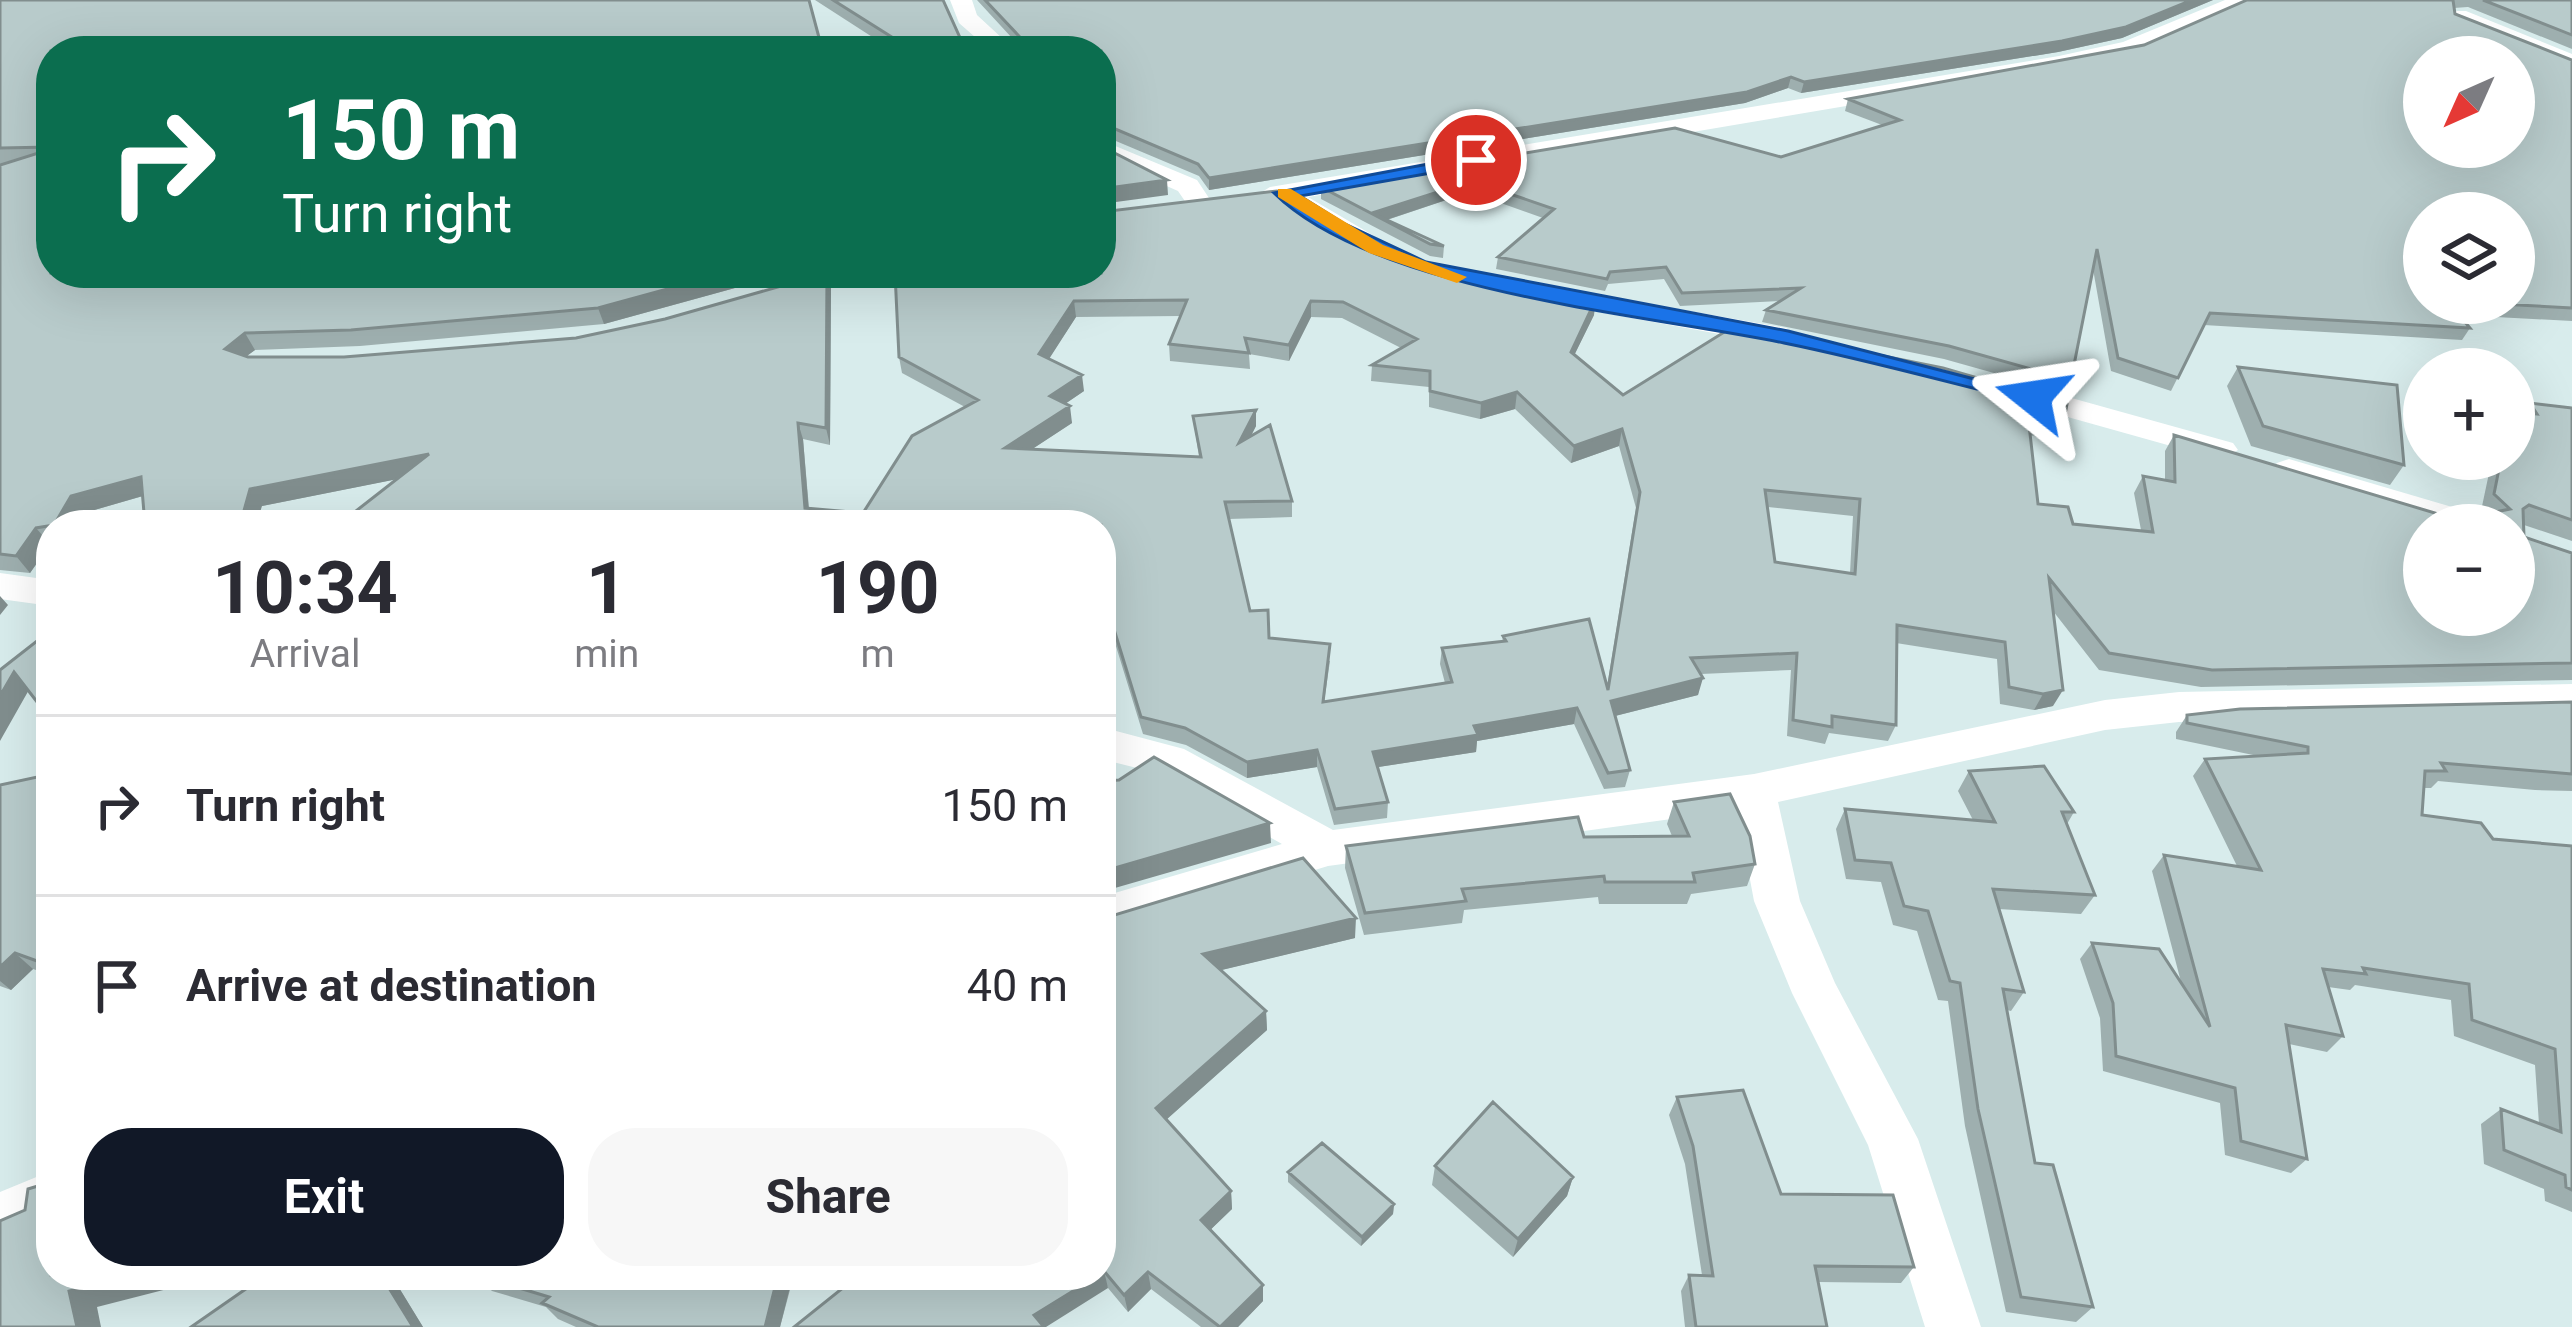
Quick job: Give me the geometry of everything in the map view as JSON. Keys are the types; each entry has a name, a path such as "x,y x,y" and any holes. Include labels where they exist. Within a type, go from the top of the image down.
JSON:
{"street":[{"path":"961,0 967,18 988,36"},
{"path":"1116,155 1188,186 1212,203 2059,63 2130,46 2244,0"},
{"path":"2458,16 2572,62"},
{"path":"1283,193 1398,258"},
{"path":"1512,288 1810,342"},
{"path":"1988,385 2403,505"},
{"path":"0,586 36,591"},
{"path":"1116,912 1328,848 1754,791 2124,713 2572,699"},
{"path":"1116,747 1169,760 1328,848"},
{"path":"1754,791 1777,901 1816,993 1892,1139 1953,1327"},
{"path":"0,1219 36,1203"}],"building":[{"path":"0,0 809,0 819,36 36,36 36,147 0,148"},
{"path":"833,0 943,0 959,36 890,36"},
{"path":"985,0 2192,0 2126,27 2062,41 1804,82 1791,77 1747,92 1209,178 1198,164 1116,129 1116,36 1019,36"},
{"path":"2247,0 2453,0 2455,14 2511,36 2403,36 2403,168 2535,168 2535,45 2572,60 2572,308 2535,306 2535,192 2403,192 2403,324 2467,324 2470,328 2210,313 2178,378 2118,358 2097,249 2071,380 1949,346 1766,310 1801,288 1682,293 1666,267 1610,272 1607,279 1498,257 1554,209 1472,181 1372,213 1444,246 1430,244 1321,187 1675,128 1781,157 1900,120 1848,99 2144,45"},
{"path":"2483,0 2572,0 2572,35"},
{"path":"36,154 36,288 671,288 598,308 351,330 245,333 225,349 248,357 344,357 576,338 774,288 827,288 826,428 798,423 805,508 828,510 357,510 429,454 250,489 244,510 144,510 141,477 71,496 63,510 36,510 36,528 16,556 0,554 0,165"},
{"path":"1116,154 1167,180 1116,187"},
{"path":"1277,191 1324,221 1410,262 1596,299 1571,352 1623,395 1734,326 1943,368 2067,404 2063,425 2028,416 2038,504 2068,507 2073,524 2153,532 2143,476 2175,482 2174,435 2405,504 2403,636 2535,636 2535,541 2572,553 2572,663 2212,670 2109,653 2049,578 2063,690 2043,694 2009,687 2005,642 1897,625 1896,725 1832,716 1832,727 1793,720 1797,653 1691,658 1703,678 1611,701 1630,770 1608,773 1577,708 1474,726 1478,735 1373,752 1388,802 1335,809 1317,750 1247,762 1185,728 1141,717 1116,636 1116,510 865,510 912,436 978,400 899,357 896,288 1116,288 1116,210","holes":["1187,300 1169,344 1249,353 1245,338 1289,345 1311,301 1343,302 1417,339 1372,365 1430,371 1430,391 1481,403 1517,392 1574,446 1622,429 1640,492 1608,690 1589,619 1503,636 1506,641 1442,648 1452,682 1323,702 1330,644 1269,638 1268,610 1250,611 1225,502 1292,501 1270,425 1239,443 1256,410 1193,416 1201,457 1005,448 1070,406 1050,396 1082,375 1039,354 1074,301","1765,490 1860,499 1855,574 1775,562"]},
{"path":"2238,367 2397,385 2403,465 2263,426"},
{"path":"2535,404 2572,408 2572,520 2535,504 2505,504 2494,494 2497,480 2535,480"},
{"path":"36,642 36,701 14,672 0,696 0,670"},
{"path":"2572,702 2572,774 2441,763 2446,771 2425,771 2422,815 2481,823 2493,839 2572,846 2572,1190 2566,1187 2565,1175 2504,1150 2501,1109 2561,1132 2555,1049 2472,1020 2469,984 2363,968 2366,974 2323,969 2343,1036 2286,1025 2307,1159 2241,1141 2235,1088 2116,1056 2113,1003 2092,943 2159,949 2210,1027 2164,855 2261,870 2205,759 2308,753 2308,747 2187,723 2187,715 2240,709"},
{"path":"1154,757 1270,823 1116,868 1119,780"},
{"path":"2044,766 2074,812 2062,812 2095,895 1993,889 2024,992 2003,989 2035,1163 2053,1165 2093,1307 2021,1297 1978,1109 1960,983 1950,981 1928,911 1904,906 1891,863 1855,860 1845,809 1995,822 1969,771"},
{"path":"36,777 36,961 15,953 0,967 0,785"},
{"path":"1730,794 1750,836 1755,864 1693,873 1695,882 1605,882 1604,876 1462,889 1466,901 1365,913 1346,846 1578,817 1584,837 1689,836 1674,802"},
{"path":"1303,858 1356,918 1203,954 1266,1011 1156,1108 1231,1191 1201,1220 1263,1285 1220,1327 1148,1272 1124,1295 1116,1285 1116,914"},
{"path":"1743,1090 1781,1194 1893,1195 1914,1267 1815,1266 1827,1327 1696,1327 1689,1275 1713,1276 1693,1146 1677,1097"},
{"path":"1493,1102 1573,1177 1518,1239 1435,1166"},
{"path":"1322,1143 1394,1204 1362,1237 1288,1172"},
{"path":"36,1187 36,1290 73,1290 69,1291 77,1327 0,1327 0,1221 25,1210 28,1189"},
{"path":"244,1290 390,1290 413,1327 191,1327"},
{"path":"526,1290 774,1290 765,1327 598,1327 542,1303 549,1297"},
{"path":"840,1290 1075,1290 1034,1315 1044,1327 794,1327"}],"slow traffic":[{"path":"1285,193 1295,204 1376,249 1457,277"}],"route":[{"path":"1476,160 1283,193 1376,249 1420,267 1556,297 1788,337 2033,397"}]}
